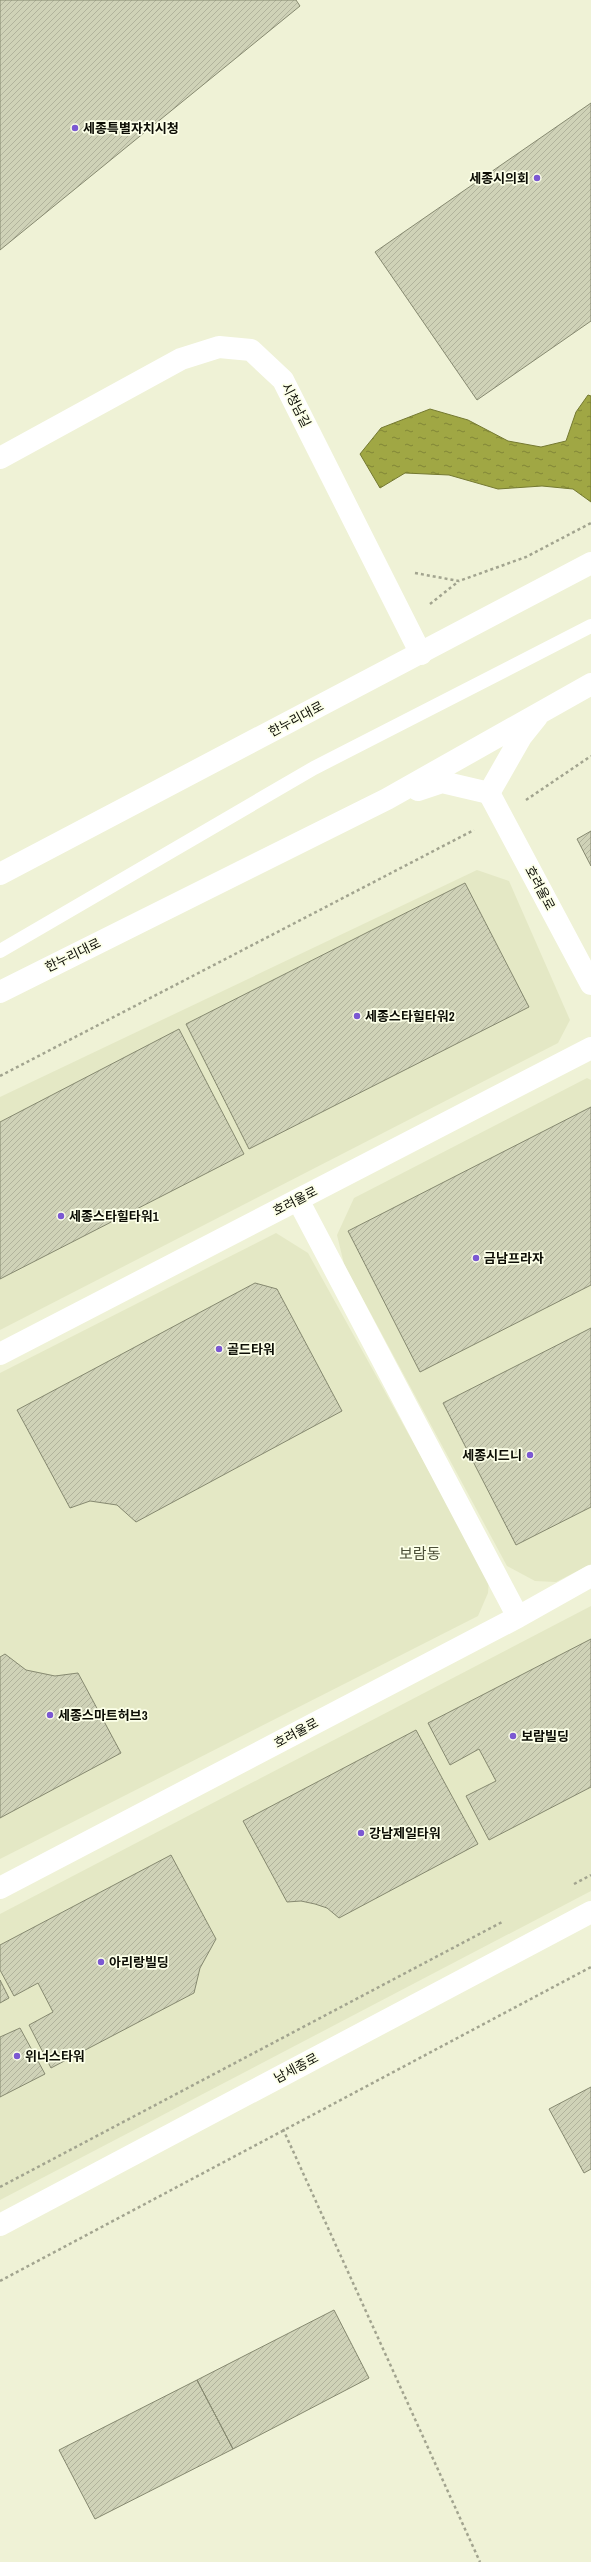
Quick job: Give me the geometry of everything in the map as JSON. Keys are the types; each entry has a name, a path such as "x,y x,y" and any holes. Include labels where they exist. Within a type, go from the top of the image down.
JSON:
{"street":[{"name":"시청남길","path":"0,458 181,359 219,347 251,350 283,380 421,654"},
{"name":"한누리대로","path":"0,874 421,654 591,563"},
{"name":"한누리대로","path":"0,992 387,799 591,684"},
{"path":"387,799 442,782 489,793 521,737 543,710"},
{"name":"호려울로","path":"489,793 591,984"},
{"name":"호려울로","path":"0,1354 591,1048"},
{"path":"298,1200 518,1617"},
{"name":"호려울로","path":"0,1888 518,1617 591,1576"},
{"name":"남세종로","path":"0,2225 591,1912"}],"lane":[{"path":"0,951 314,768 591,626"}],"path":[{"path":"0,1076 272,933 502,816 591,756"},
{"path":"572,1885 591,1875"},
{"path":"0,2187 511,1917"},
{"path":"0,2281 591,1967"},
{"path":"283,2130 480,2562"}],"shaded area":[{"path":"477,870 509,881 570,1020 558,1043 0,1330 0,1097"},
{"path":"587,1078 591,1080 591,1564 556,1582 535,1581 507,1566 344,1264 337,1235 354,1198"},
{"path":"276,1233 308,1253 489,1579 488,1593 478,1616 0,1859 0,1373"},
{"path":"591,1606 591,1891 0,2200 0,1914"}],"water":[{"path":"588,395 591,396 591,502 573,489 542,486 498,489 449,475 405,473 380,488 360,454 381,428 430,409 468,420 508,441 541,447 566,441 576,412"}],"building":[{"name":"세종특별자치시청","path":"0,0 296,0 300,6 0,250"},
{"name":"세종시의회","path":"591,103 591,321 477,400 375,252"},
{"path":"591,831 591,866 577,839"},
{"name":"세종스타힐타워2","path":"465,883 529,1007 249,1149 186,1024"},
{"name":"세종스타힐타워1","path":"179,1029 244,1154 0,1279 0,1122"},
{"name":"금남프라자","path":"591,1107 591,1285 420,1372 348,1231"},
{"name":"골드타워","path":"255,1283 277,1289 342,1411 136,1522 117,1505 90,1501 70,1508 17,1410"},
{"name":"세종시드니","path":"591,1328 591,1507 516,1545 443,1403"},
{"name":"보람빌딩","path":"591,1639 591,1787 489,1840 466,1796 496,1781 479,1749 450,1765 428,1723"},
{"name":"세종스마트허브3","path":"5,1654 26,1670 55,1676 78,1673 121,1753 0,1818 0,1657"},
{"name":"강남제일타워","path":"416,1730 478,1844 339,1918 327,1908 315,1904 301,1901 287,1902 243,1821"},
{"name":"아리랑빌딩","path":"171,1855 216,1939 200,1968 194,1993 51,2068 29,2025 53,2012 38,1983 14,1996 0,1970 0,1945"},
{"path":"0,1980 9,1998 0,2003"},
{"name":"위너스타워","path":"20,2028 45,2074 0,2097 0,2037"},
{"path":"591,2087 591,2169 584,2173 549,2109"},
{"path":"334,2310 369,2378 233,2449 197,2380"},
{"path":"197,2380 233,2449 95,2519 59,2450"}],"place":[{"name":"세종특별자치시청","path":"75,128"},
{"name":"세종시의회","path":"537,178"},
{"name":"세종스타힐타워2","path":"357,1016"},
{"name":"세종스타힐타워1","path":"61,1216"},
{"name":"금남프라자","path":"476,1258"},
{"name":"골드타워","path":"219,1349"},
{"name":"세종시드니","path":"530,1455"},
{"name":"세종스마트허브3","path":"50,1715"},
{"name":"보람빌딩","path":"513,1736"},
{"name":"강남제일타워","path":"361,1833"},
{"name":"아리랑빌딩","path":"101,1962"},
{"name":"위너스타워","path":"17,2056"}],"district":[{"name":"보람동","path":"420,1553"}]}
